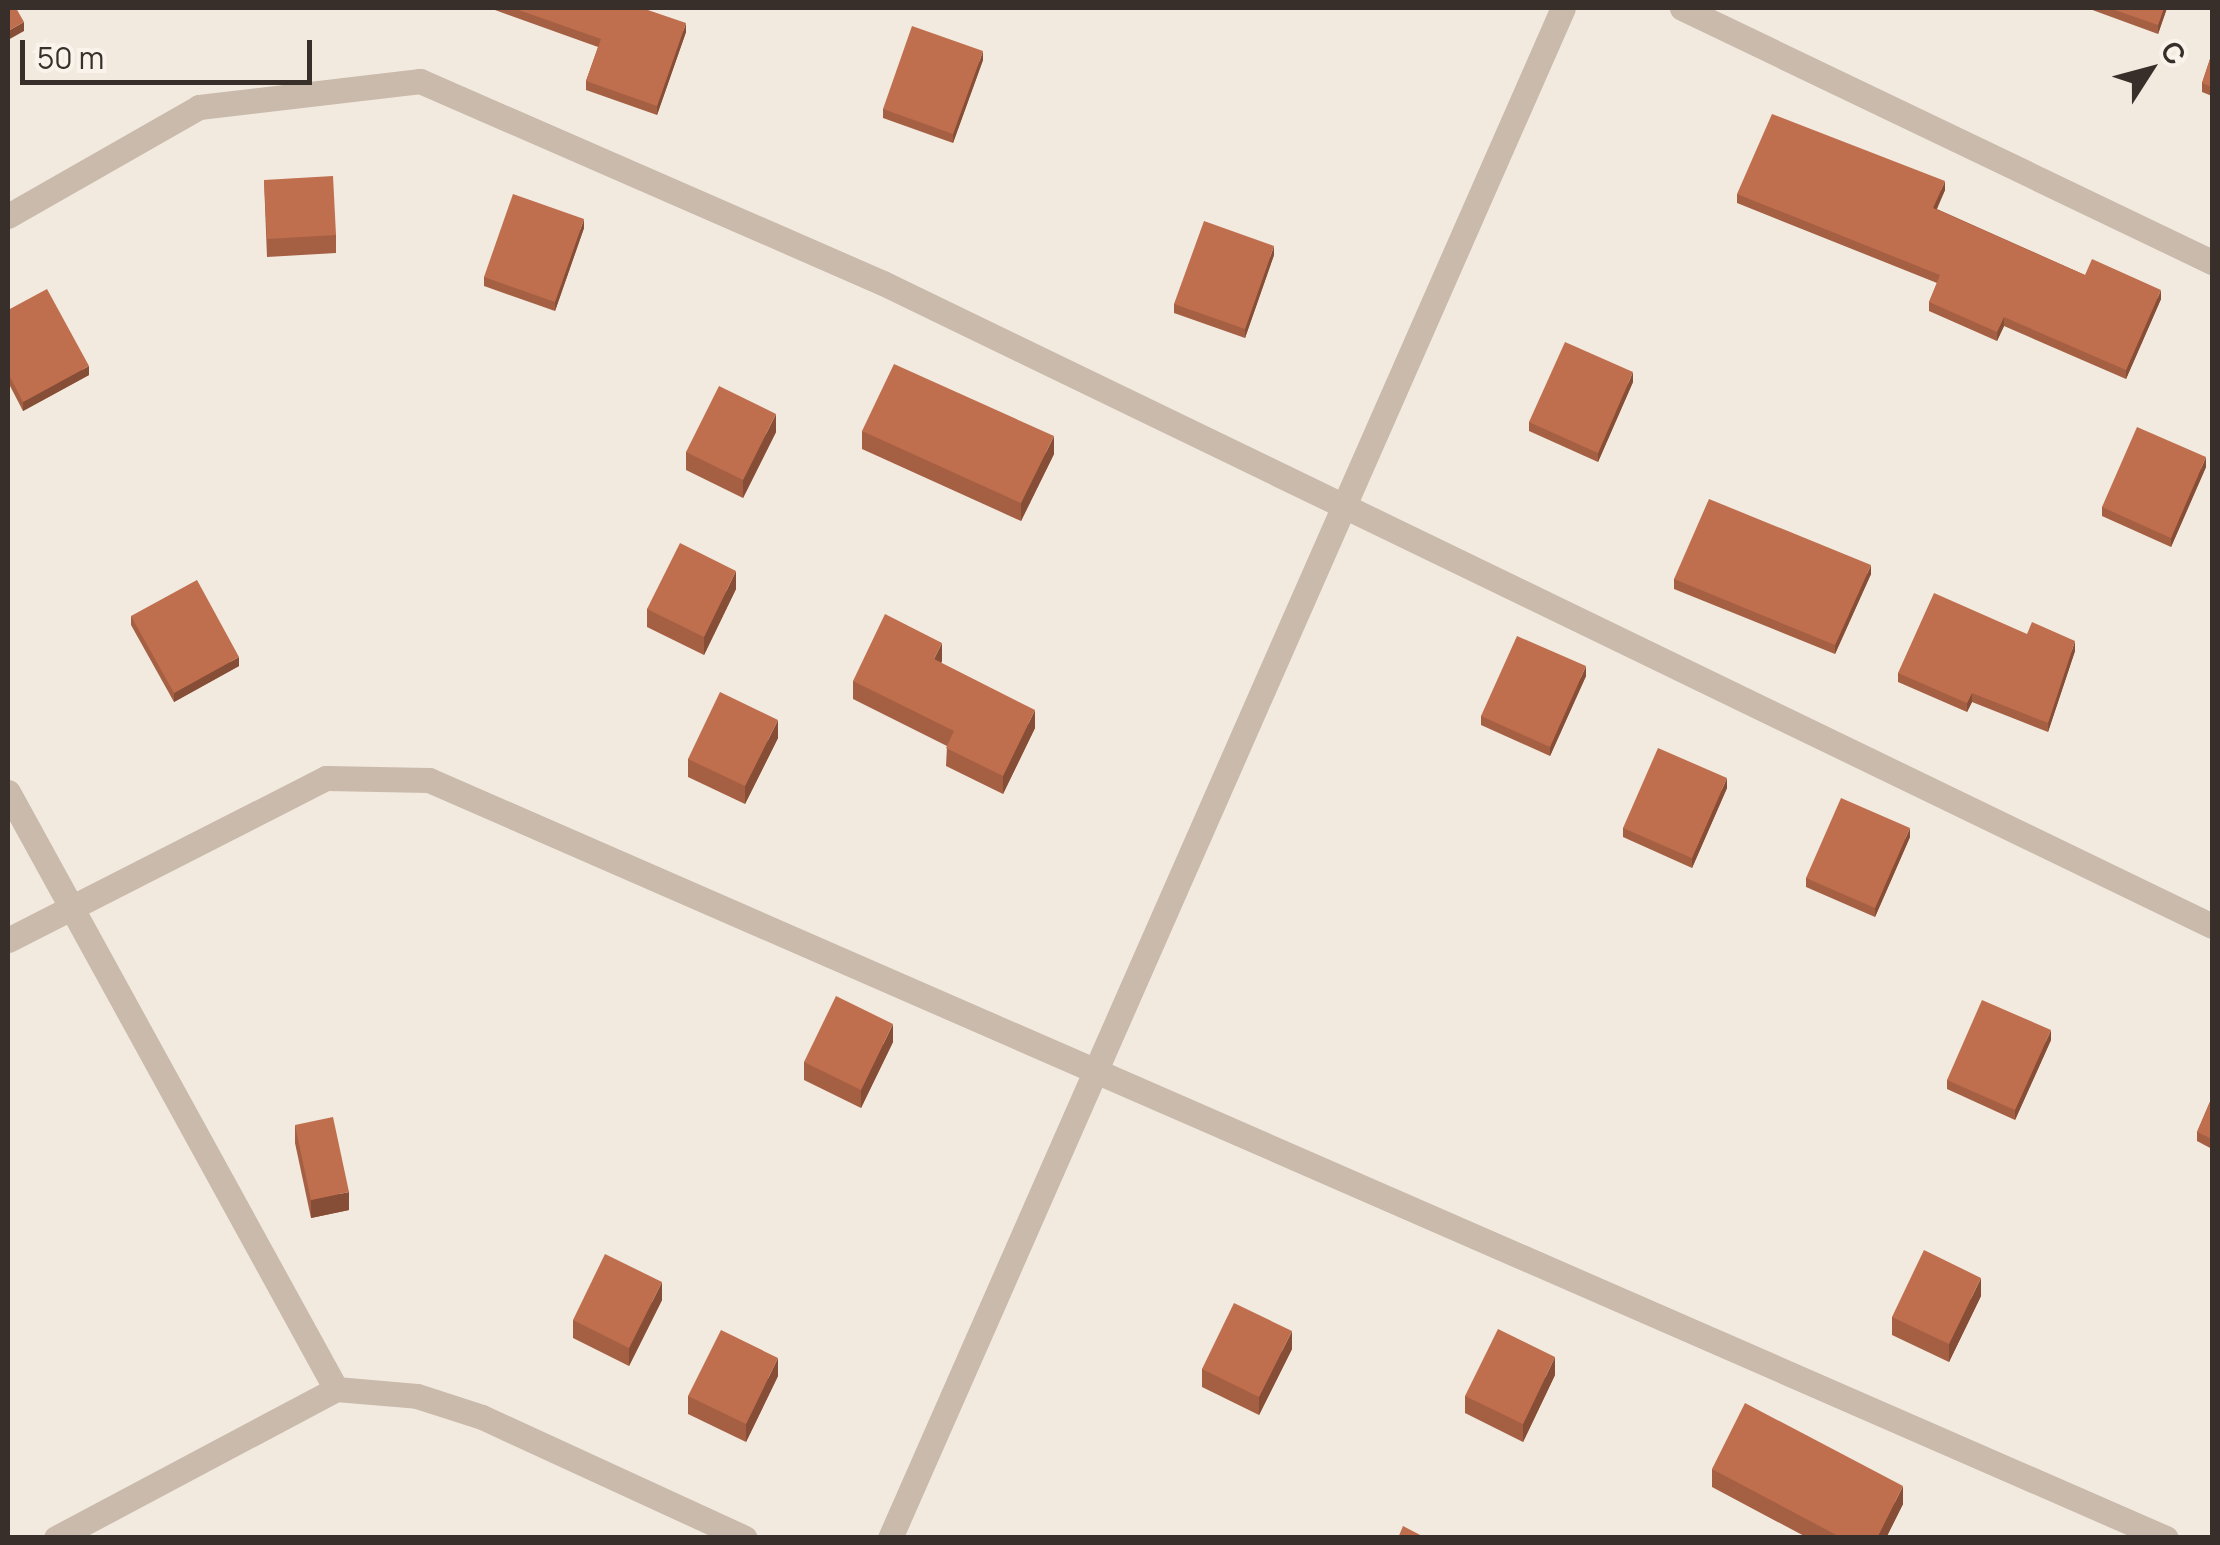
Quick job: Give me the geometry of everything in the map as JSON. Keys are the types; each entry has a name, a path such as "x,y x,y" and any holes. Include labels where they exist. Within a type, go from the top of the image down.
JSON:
{"street":[{"path":"890,1538 1092,1064 1563,8"},
{"path":"1682,8 2212,262"},
{"path":"8,216 199,107 420,81 883,283 2212,926"},
{"path":"8,940 326,778 429,780 1092,1064 2166,1538"},
{"path":"8,792 64,911 336,1389"},
{"path":"56,1538 336,1389 417,1396 482,1418 745,1538"}],"building":[{"path":"8,8 16,8 24,22 8,31"},
{"path":"513,8 642,8 686,23 657,106 586,81 601,39"},
{"path":"2109,8 2164,8 2158,25"},
{"path":"912,26 983,51 953,134 883,109"},
{"path":"2212,53 2212,87 2202,83"},
{"path":"1772,114 1945,181 1933,208 2085,275 2092,259 2161,290 2126,370 2004,317 1997,332 1929,302 1940,275 1737,194"},
{"path":"333,176 336,235 267,239 264,180"},
{"path":"513,194 584,219 555,302 484,277"},
{"path":"1204,221 1274,246 1245,329 1174,304"},
{"path":"47,289 89,366 23,402 8,373 8,310"},
{"path":"1565,342 1633,372 1598,453 1529,422"},
{"path":"894,364 1054,436 1021,503 862,431"},
{"path":"719,386 776,414 743,480 686,452"},
{"path":"2137,427 2206,457 2171,538 2102,507"},
{"path":"1709,499 1871,565 1835,645 1674,579"},
{"path":"680,543 736,571 704,637 647,609"},
{"path":"197,580 239,657 174,693 131,616"},
{"path":"1934,593 2027,634 2032,622 2075,641 2048,723 1972,693 1967,703 1898,673"},
{"path":"885,614 942,643 934,659 1035,710 1003,776 946,748 954,731 853,681"},
{"path":"1517,636 1586,666 1550,747 1481,716"},
{"path":"720,692 778,720 745,786 688,759"},
{"path":"1658,748 1727,778 1692,858 1623,828"},
{"path":"1841,798 1910,828 1875,908 1806,878"},
{"path":"836,996 893,1024 861,1090 804,1062"},
{"path":"1982,1000 2051,1030 2015,1110 1947,1080"},
{"path":"2212,1097 2212,1139 2197,1132"},
{"path":"333,1117 349,1192 311,1200 295,1125"},
{"path":"1924,1250 1981,1278 1949,1344 1892,1317"},
{"path":"605,1254 662,1282 629,1348 573,1320"},
{"path":"1234,1303 1292,1331 1259,1397 1202,1369"},
{"path":"1498,1329 1555,1357 1523,1424 1465,1396"},
{"path":"721,1330 778,1358 746,1424 688,1396"},
{"path":"1745,1403 1903,1486 1877,1538 1842,1538 1712,1469"},
{"path":"1403,1526 1426,1538 1398,1538"}]}
